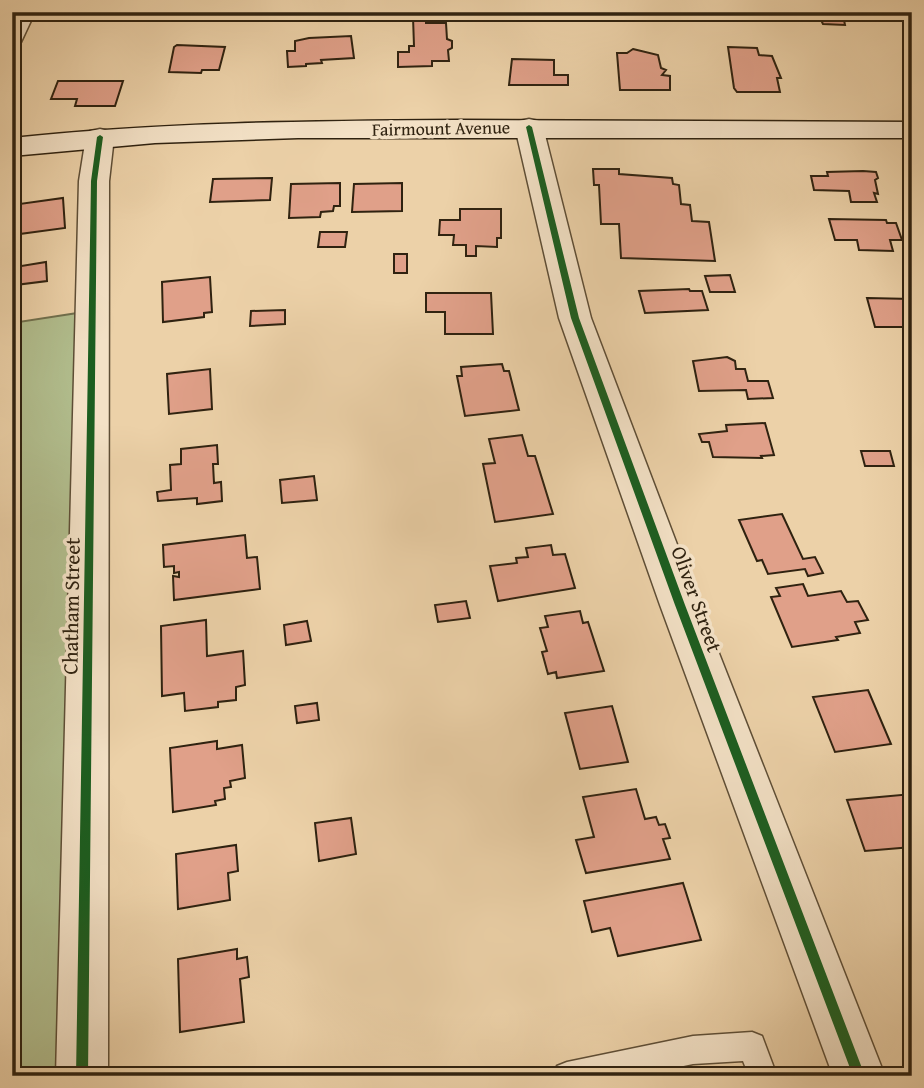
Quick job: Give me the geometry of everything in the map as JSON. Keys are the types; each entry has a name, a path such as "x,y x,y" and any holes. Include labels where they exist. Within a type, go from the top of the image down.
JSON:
{"street":[{"path":"12,37 23,12"},
{"name":"Fairmount Avenue","path":"12,147 100,137 250,131 529,127 912,130"},
{"name":"Oliver Street","path":"529,127 575,318 680,605 859,1076"},
{"name":"Chatham Street","path":"82,1076 94,181 100,137"}],"lane":[{"path":"567,1076 693,1050 752,1046 763,1076"}],"green space":[{"path":"97,310 73,1076 12,1076 12,323"}],"building":[{"path":"88,12 121,12 118,21 84,21"},
{"path":"814,12 849,12 851,20 844,20 845,25 823,24 821,20 816,20"},
{"path":"413,17 426,17 426,23 446,23 447,39 452,41 452,48 448,50 449,61 432,61 432,66 398,67 398,52 409,52 409,46 414,46"},
{"path":"351,36 354,58 321,60 322,63 288,67 287,51 295,51 295,41"},
{"path":"174,47 225,47 219,70 202,70 201,73 169,72"},
{"path":"728,47 757,48 759,55 772,56 781,78 777,78 780,92 737,92 734,88"},
{"path":"633,49 658,55 661,68 666,70 662,75 670,76 670,90 620,90 617,53 627,53"},
{"path":"512,59 554,60 554,75 568,75 568,85 509,85"},
{"path":"58,81 123,81 115,106 75,106 77,99 51,99"},
{"path":"593,169 619,169 619,174 672,178 673,184 679,185 681,204 690,205 692,221 709,222 715,261 621,258 619,224 601,224 599,185 594,185"},
{"path":"827,172 876,172 878,194 874,193 877,202 851,202 849,191 814,190 811,176 828,176"},
{"path":"272,178 270,200 210,202 213,179"},
{"path":"340,183 340,206 334,206 333,211 321,212 320,217 289,218 291,184"},
{"path":"402,183 402,211 352,212 354,184"},
{"path":"63,198 65,228 12,235 12,205"},
{"path":"460,209 501,209 501,238 497,238 497,247 476,246 476,256 466,256 466,245 453,245 454,235 439,235 440,220 460,220"},
{"path":"829,219 886,220 887,223 896,223 902,240 890,240 893,251 859,250 857,240 835,240"},
{"path":"320,232 347,232 345,247 318,247"},
{"path":"394,254 407,254 407,273 394,273"},
{"path":"46,262 47,281 15,285 15,267"},
{"path":"730,275 735,292 710,292 705,276"},
{"path":"210,277 212,312 204,313 204,317 163,322 162,282"},
{"path":"639,291 702,291 708,310 645,313"},
{"path":"426,293 491,293 493,334 445,334 445,312 426,312"},
{"path":"867,298 912,299 912,327 875,327"},
{"path":"285,310 285,324 250,326 251,311"},
{"path":"727,357 735,361 736,369 745,369 748,381 768,381 773,398 748,399 746,390 699,391 693,361"},
{"path":"502,364 504,371 509,371 519,410 465,416 457,376 462,376 461,367"},
{"path":"210,369 212,409 169,414 167,374"},
{"path":"765,423 774,455 761,456 762,458 713,457 709,442 702,442 699,434 727,431 726,425"},
{"path":"522,435 528,456 535,456 553,514 495,522 483,464 495,463 489,439"},
{"path":"217,445 218,464 213,464 214,483 221,482 222,501 197,504 197,498 158,501 157,492 171,490 170,465 181,464 181,449"},
{"path":"861,451 890,451 894,466 865,466"},
{"path":"314,476 317,500 282,503 280,480"},
{"path":"782,514 803,559 815,557 823,573 808,576 805,569 768,574 762,560 757,561 739,520"},
{"path":"245,535 247,558 257,557 260,589 174,600 173,576 179,577 179,572 174,573 174,566 164,567 163,545"},
{"path":"551,545 553,555 565,554 575,588 498,601 490,566 517,563 516,558 528,557 526,548"},
{"path":"803,584 808,596 841,591 847,602 858,601 868,620 855,622 860,633 836,637 838,640 792,647 771,597 780,596 776,588"},
{"path":"466,601 470,618 438,622 435,605"},
{"path":"580,611 583,623 588,622 604,671 557,678 556,672 548,674 542,652 547,651 540,628 548,627 545,616"},
{"path":"206,620 207,656 243,651 245,685 236,687 236,700 218,702 218,707 185,711 184,693 162,696 161,626"},
{"path":"307,621 311,641 286,645 284,625"},
{"path":"868,690 891,744 835,752 813,697"},
{"path":"317,703 319,720 297,723 295,706"},
{"path":"612,706 628,762 580,769 565,713"},
{"path":"217,741 217,749 242,745 245,778 230,781 231,787 224,788 225,799 215,801 216,805 173,812 170,748"},
{"path":"636,789 645,819 656,817 659,825 665,824 670,838 663,839 670,859 586,873 576,840 594,837 583,797"},
{"path":"912,794 912,847 865,851 847,800"},
{"path":"351,818 356,854 319,861 315,823"},
{"path":"236,845 238,871 228,873 230,900 178,909 176,854"},
{"path":"683,883 701,940 618,956 610,928 592,932 584,901"},
{"path":"237,949 237,959 247,957 249,977 240,979 244,1022 180,1032 178,959"}],"cycle path":[{"path":"529,127 575,318 680,605 859,1076"},
{"path":"82,1076 94,181 100,137"}]}
